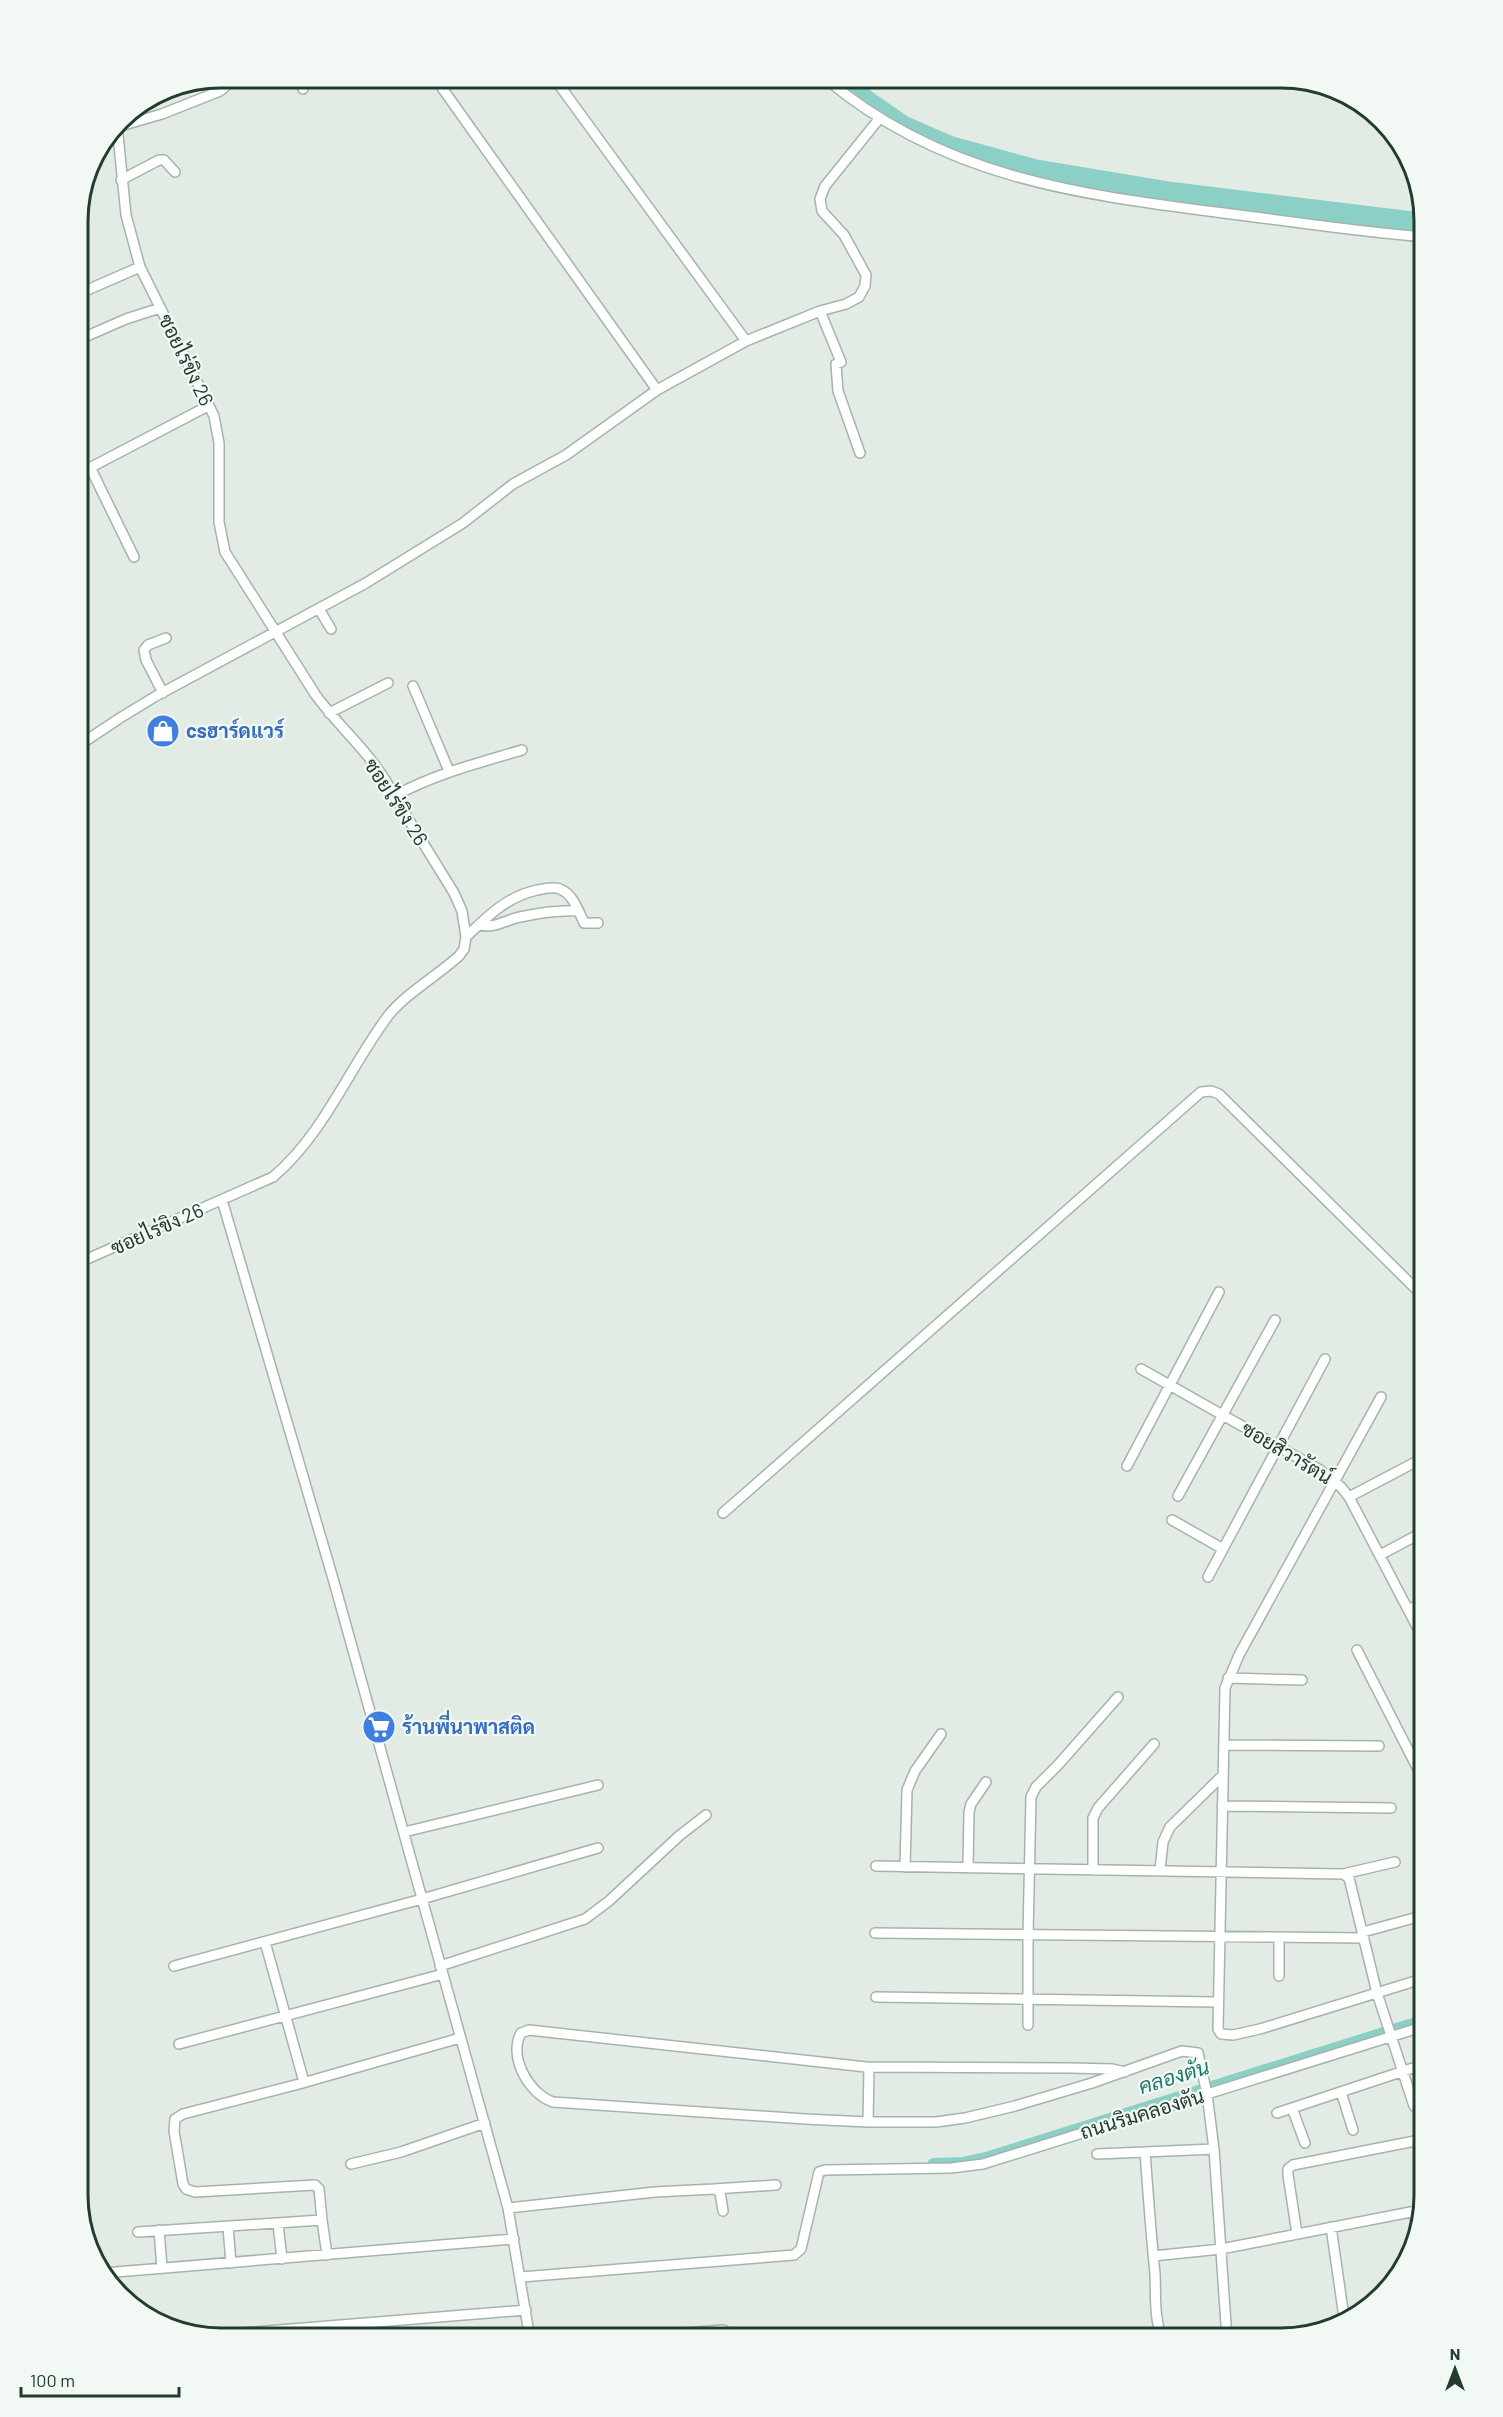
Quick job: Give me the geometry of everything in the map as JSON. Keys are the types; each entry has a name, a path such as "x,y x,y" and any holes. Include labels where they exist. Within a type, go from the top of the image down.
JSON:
{"street":[{"path":"133,122 162,114 222,89"},
{"path":"443,89 657,390"},
{"path":"562,89 744,338"},
{"path":"840,89 879,118 964,161 1047,185 1174,207 1414,236"},
{"path":"89,739 162,689 366,583 463,523 513,484 566,455 657,390 744,338 846,304 858,297 865,286 866,275 844,235 822,211 820,199 825,186 879,118"},
{"name":"ซอยไร่ขิง 26","path":"88,1258 273,1177 291,1161 309,1138 389,1014 459,956 464,949 466,937 465,921 454,893 386,780 329,713 297,669 225,552 219,522 219,443 214,416 140,267 126,215 118,138"},
{"path":"121,180 159,160 164,160 175,172"},
{"path":"89,289 140,267"},
{"path":"89,335 126,319 160,308"},
{"path":"820,311 841,362 836,364 838,391 860,453"},
{"path":"134,557 90,467 208,406"},
{"path":"319,609 331,629"},
{"path":"162,689 146,660 144,650 148,645 166,639"},
{"path":"329,713 388,683"},
{"path":"413,686 449,771"},
{"path":"394,796 449,771 522,750"},
{"path":"466,937 493,910 510,899 549,888 561,889 572,899 584,923 590,925 598,923"},
{"path":"478,925 487,927 520,917 565,910 578,911"},
{"path":"723,1514 1201,1092 1210,1091 1219,1094 1414,1287"},
{"path":"222,1200 334,1582 485,2123 508,2208 528,2328"},
{"path":"1127,1466 1219,1292"},
{"path":"1178,1496 1275,1320"},
{"path":"1208,1577 1326,1359"},
{"name":"ซอยสิวารัตน์","path":"1141,1369 1278,1446 1336,1482 1349,1497 1414,1621"},
{"path":"1381,1397 1228,1678 1224,1700 1218,2029 1221,2034 1233,2035 1260,2029 1414,1981"},
{"path":"1349,1497 1414,1463"},
{"path":"1172,1520 1223,1549"},
{"path":"1380,1555 1414,1537"},
{"path":"1408,1610 1414,1607"},
{"path":"1357,1650 1414,1761"},
{"path":"1228,1678 1302,1680"},
{"path":"1028,2025 1031,1797 1036,1787 1118,1697"},
{"path":"905,1867 907,1790 915,1771 941,1734"},
{"path":"1094,1870 1093,1818 1098,1808 1154,1744"},
{"path":"1224,1745 1379,1746"},
{"path":"1160,1870 1163,1842 1170,1827 1222,1776"},
{"path":"968,1868 969,1812 971,1804 986,1782"},
{"path":"404,1832 598,1785"},
{"path":"1222,1806 1391,1808"},
{"path":"178,2044 442,1970 585,1919 609,1901 679,1836 706,1815"},
{"path":"174,1966 422,1899 598,1848"},
{"path":"876,1866 1343,1874 1395,1862"},
{"path":"1343,1874 1349,1878 1377,1993 1414,2106"},
{"path":"875,1933 1279,1938 1363,1935 1414,1919"},
{"path":"1279,1938 1279,1976"},
{"path":"265,1942 304,2082"},
{"path":"876,1997 1217,2002"},
{"name":"ถนนริมคลองตัน","path":"521,2277 794,2255 801,2249 819,2172 951,2168 983,2164 1390,2033 1414,2028"},
{"path":"1125,2072 1112,2069 1070,2068 869,2067 529,2030 520,2033 517,2050 519,2063 534,2090 542,2099 553,2102 867,2122 936,2122 965,2118 1015,2106 1125,2072 1182,2051 1198,2053 1203,2072 1214,2149 1226,2328"},
{"path":"327,2255 319,2189 315,2185 195,2192 186,2189 183,2184 174,2131 175,2120 183,2114 460,2038"},
{"path":"867,2122 869,2067"},
{"path":"1277,2113 1414,2068"},
{"path":"1341,2092 1353,2130"},
{"path":"1292,2108 1305,2143"},
{"path":"351,2164 400,2152 485,2123"},
{"path":"1297,2234 1288,2175 1288,2169 1293,2165 1414,2141"},
{"path":"1097,2154 1214,2149"},
{"path":"1145,2152 1158,2328"},
{"path":"508,2208 655,2192 776,2185"},
{"path":"714,2189 720,2192 723,2211"},
{"path":"1153,2256 1221,2249 1413,2211"},
{"path":"138,2232 322,2220"},
{"path":"278,2224 282,2259"},
{"path":"228,2227 231,2263"},
{"path":"1331,2227 1343,2314"},
{"path":"159,2230 162,2268"},
{"path":"113,2272 514,2239"},
{"path":"303,2328 526,2310"}],"waterway":[{"path":"854,89 904,126 950,146 1034,169 1172,192 1414,222"},
{"name":"คลองตัน","path":"933,2163 963,2162 986,2157 1414,2022"}],"place":[{"name":"csฮาร์ดแวร์","path":"163,731"},
{"name":"ร้านพี่นาพาสติด","path":"379,1727"}]}
